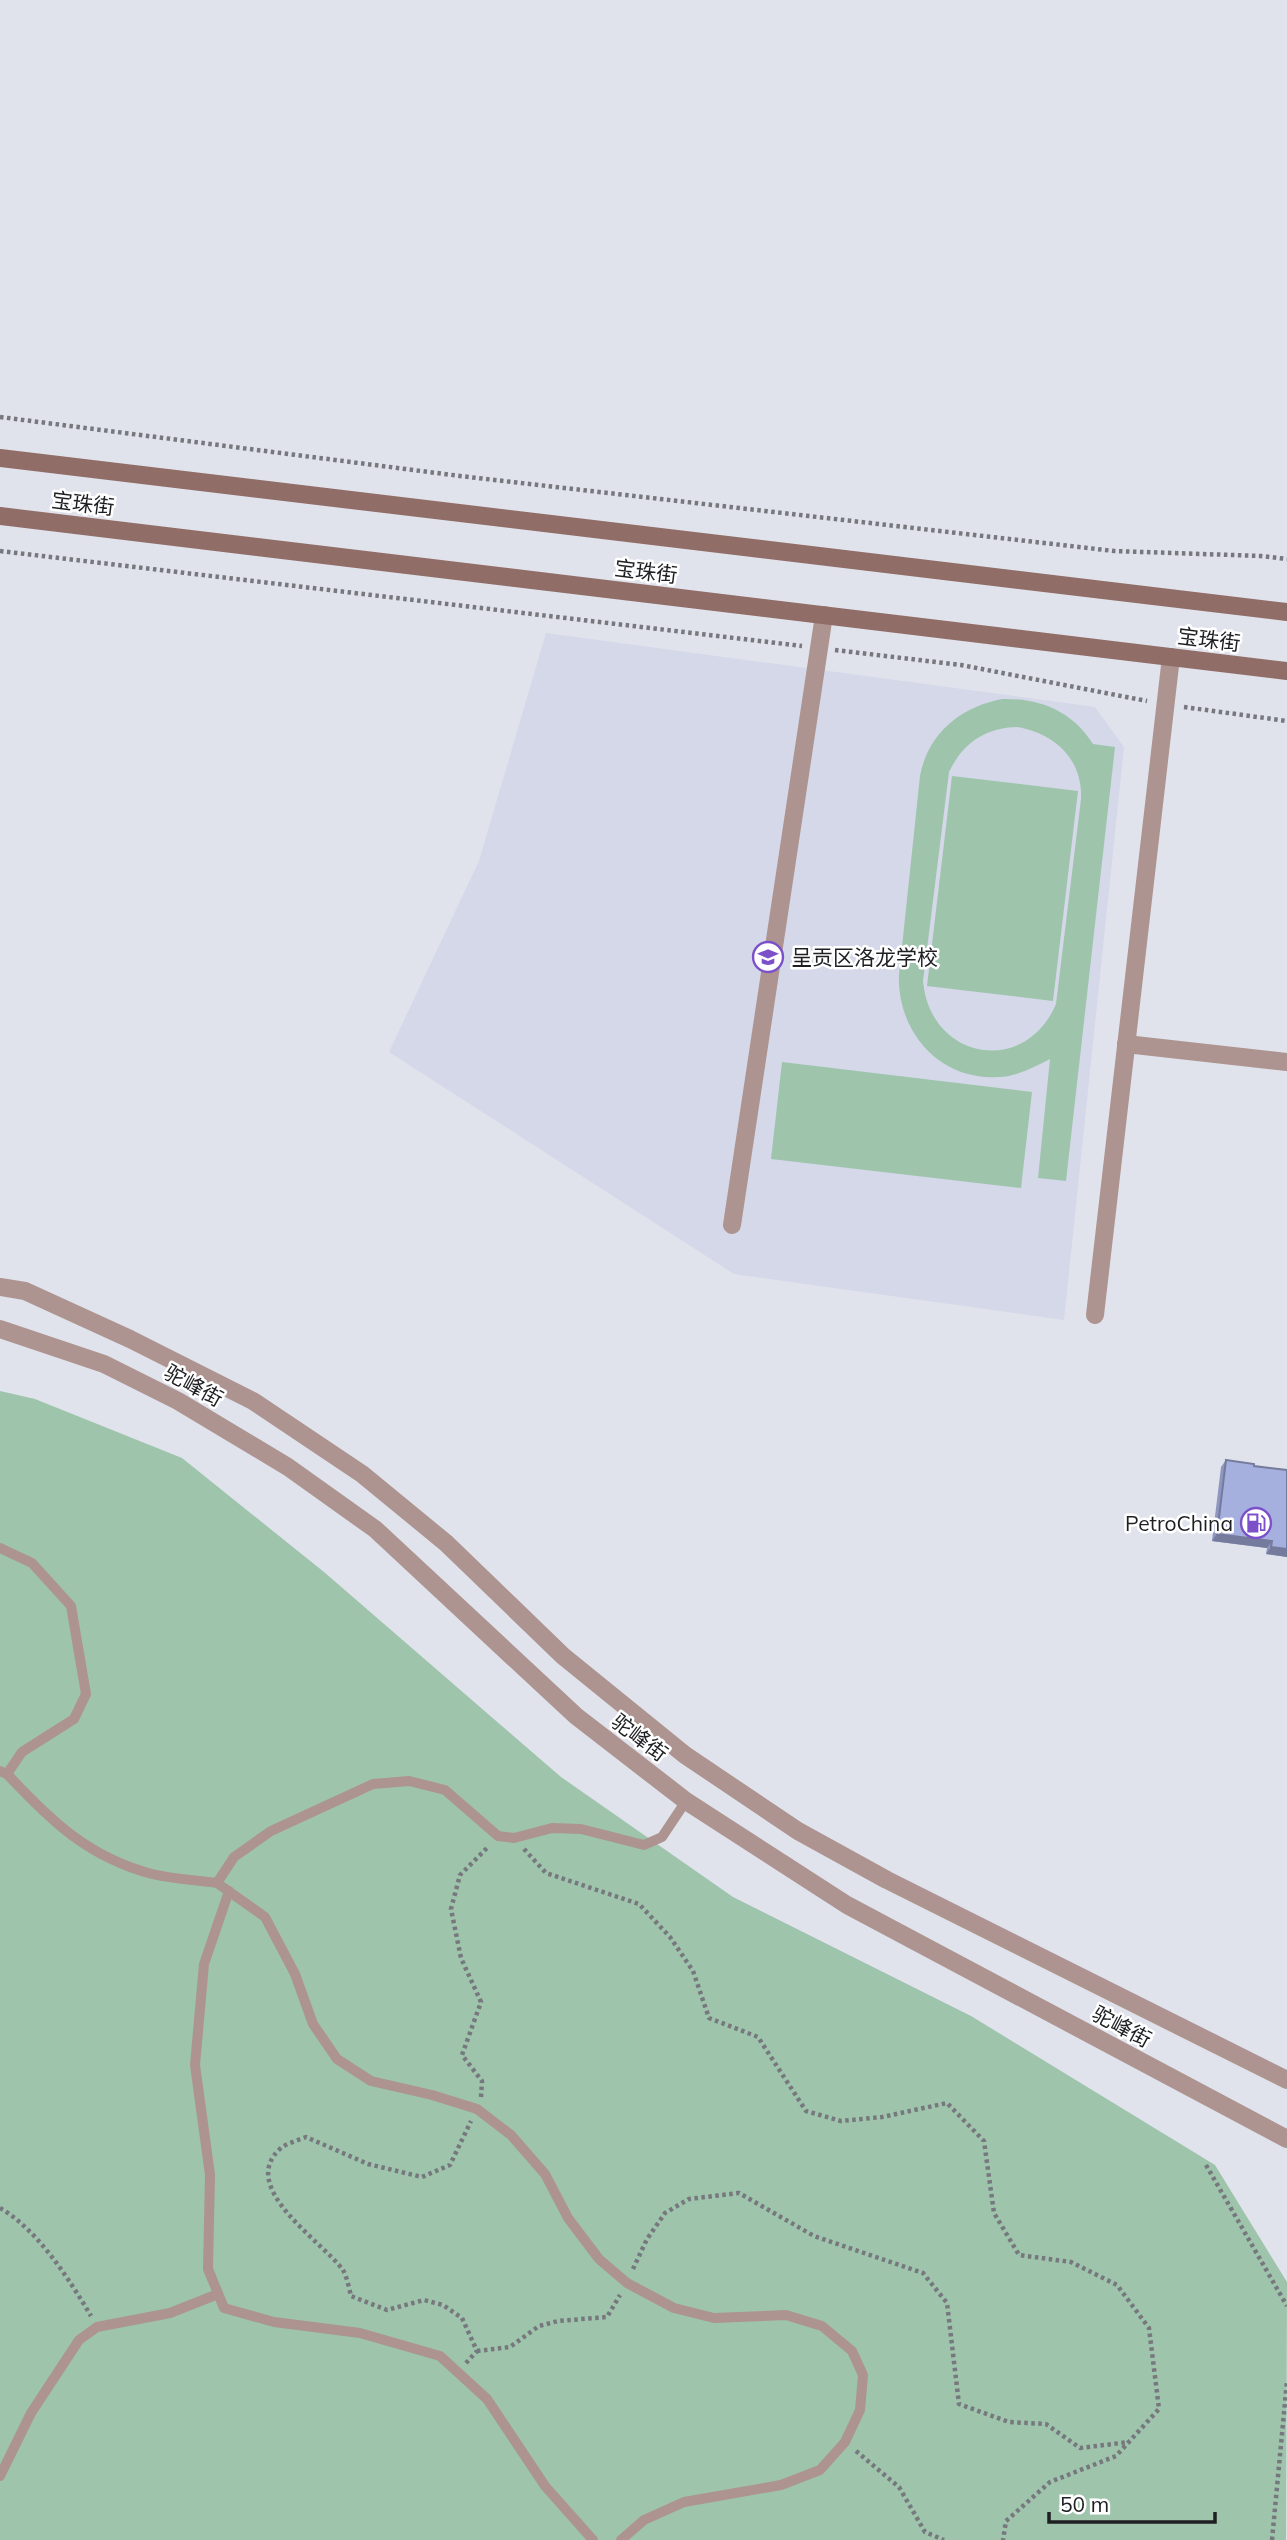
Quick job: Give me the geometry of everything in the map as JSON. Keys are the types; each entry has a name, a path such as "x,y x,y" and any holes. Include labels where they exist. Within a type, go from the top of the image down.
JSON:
{"main road":[{"name":"宝珠街","path":"0,458 1287,612"},
{"name":"宝珠街","path":"0,516 1287,671"}],"street":[{"path":"732,1225 824,615"},
{"path":"1095,1315 1171,657"},
{"path":"1126,1044 1287,1062"},
{"name":"驼峰街","path":"0,1287 25,1291 130,1339 253,1401 362,1474 446,1543 563,1656 685,1755 798,1830 887,1880 1287,2080"},
{"name":"驼峰街","path":"0,1329 104,1363 178,1401 288,1466 375,1529 576,1716 686,1801 847,1905 1287,2139"}],"lane":[{"path":"0,1548 32,1563 71,1606 86,1694 74,1719 22,1752 4,1773 45,1815 94,1852 153,1874 217,1883 265,1917 295,1974 313,2024 337,2059 371,2081 477,2109 511,2135 545,2174 568,2218 598,2259 627,2283 674,2308 714,2318 786,2315 822,2326 852,2351 863,2375 860,2410 845,2442 820,2470 781,2485 684,2502 644,2520 621,2540"},
{"path":"217,1883 234,1857 271,1832 373,1784 409,1781 445,1790 498,1836 514,1838 552,1828 581,1829 644,1845 662,1837 686,1801"},
{"path":"229,1891 204,1964 195,2065 210,2175 208,2269 224,2308 274,2322 360,2333 440,2356 487,2399 545,2486 593,2540"},
{"path":"0,2476 31,2413 79,2340 97,2326 170,2313 218,2294"}],"path":[{"path":"0,417 460,476 1114,551 1287,559"},
{"path":"0,551 961,665 1110,696 1287,721"},
{"path":"457,2372 477,2351 462,2318 443,2305 424,2300 387,2309 351,2296 344,2272 280,2205 268,2181 272,2160 282,2147 306,2137 368,2164 422,2177 450,2165 481,2101 482,2081 462,2055 481,2002 461,1958 451,1909 460,1875 498,1836"},
{"path":"514,1838 546,1873 639,1904 670,1937 694,1971 709,2018 758,2037 806,2111 841,2121 947,2103 984,2141 994,2213 1019,2255 1071,2262 1117,2285 1149,2328 1159,2409 1116,2456 1051,2482 1006,2521 1003,2540"},
{"path":"1206,2165 1287,2306"},
{"path":"0,2208 34,2234 97,2326"},
{"path":"1272,2540 1287,2381"},
{"path":"845,2442 899,2487 925,2532 944,2540"}],"shaded area":[{"name":"呈贡区洛龙学校","path":"546,633 1095,707 1124,747 1064,1320 734,1274 389,1052 479,861"}],"green space":[{"path":"1016,699 1042,704 1065,715 1093,744 1115,747 1066,1181 1038,1178 1050,1059 1026,1071 999,1077 958,1071 941,1062 926,1049 905,1016 900,996 899,975 920,776 924,761 930,747 949,724 973,708","holes":["1005,728 1030,730 1043,735 1064,750 1077,772 1080,785 1081,799 1056,1004 1042,1027 1023,1042 1002,1050 980,1050 960,1042 942,1028 929,1008 923,981 949,772 968,745 985,734"]},
{"path":"952,776 1078,791 1053,1001 927,986"},
{"path":"782,1062 1032,1092 1021,1188 771,1159"},
{"path":"0,1391 35,1399 182,1458 324,1572 561,1777 733,1897 971,2016 1215,2165 1287,2282 1286,2540 0,2540"}],"building":[{"path":"1226,1460 1287,1470 1287,1549 1271,1547 1272,1541 1217,1534"}],"place":[{"name":"呈贡区洛龙学校","path":"768,957"},
{"name":"PetroChina","path":"1256,1523"}]}
